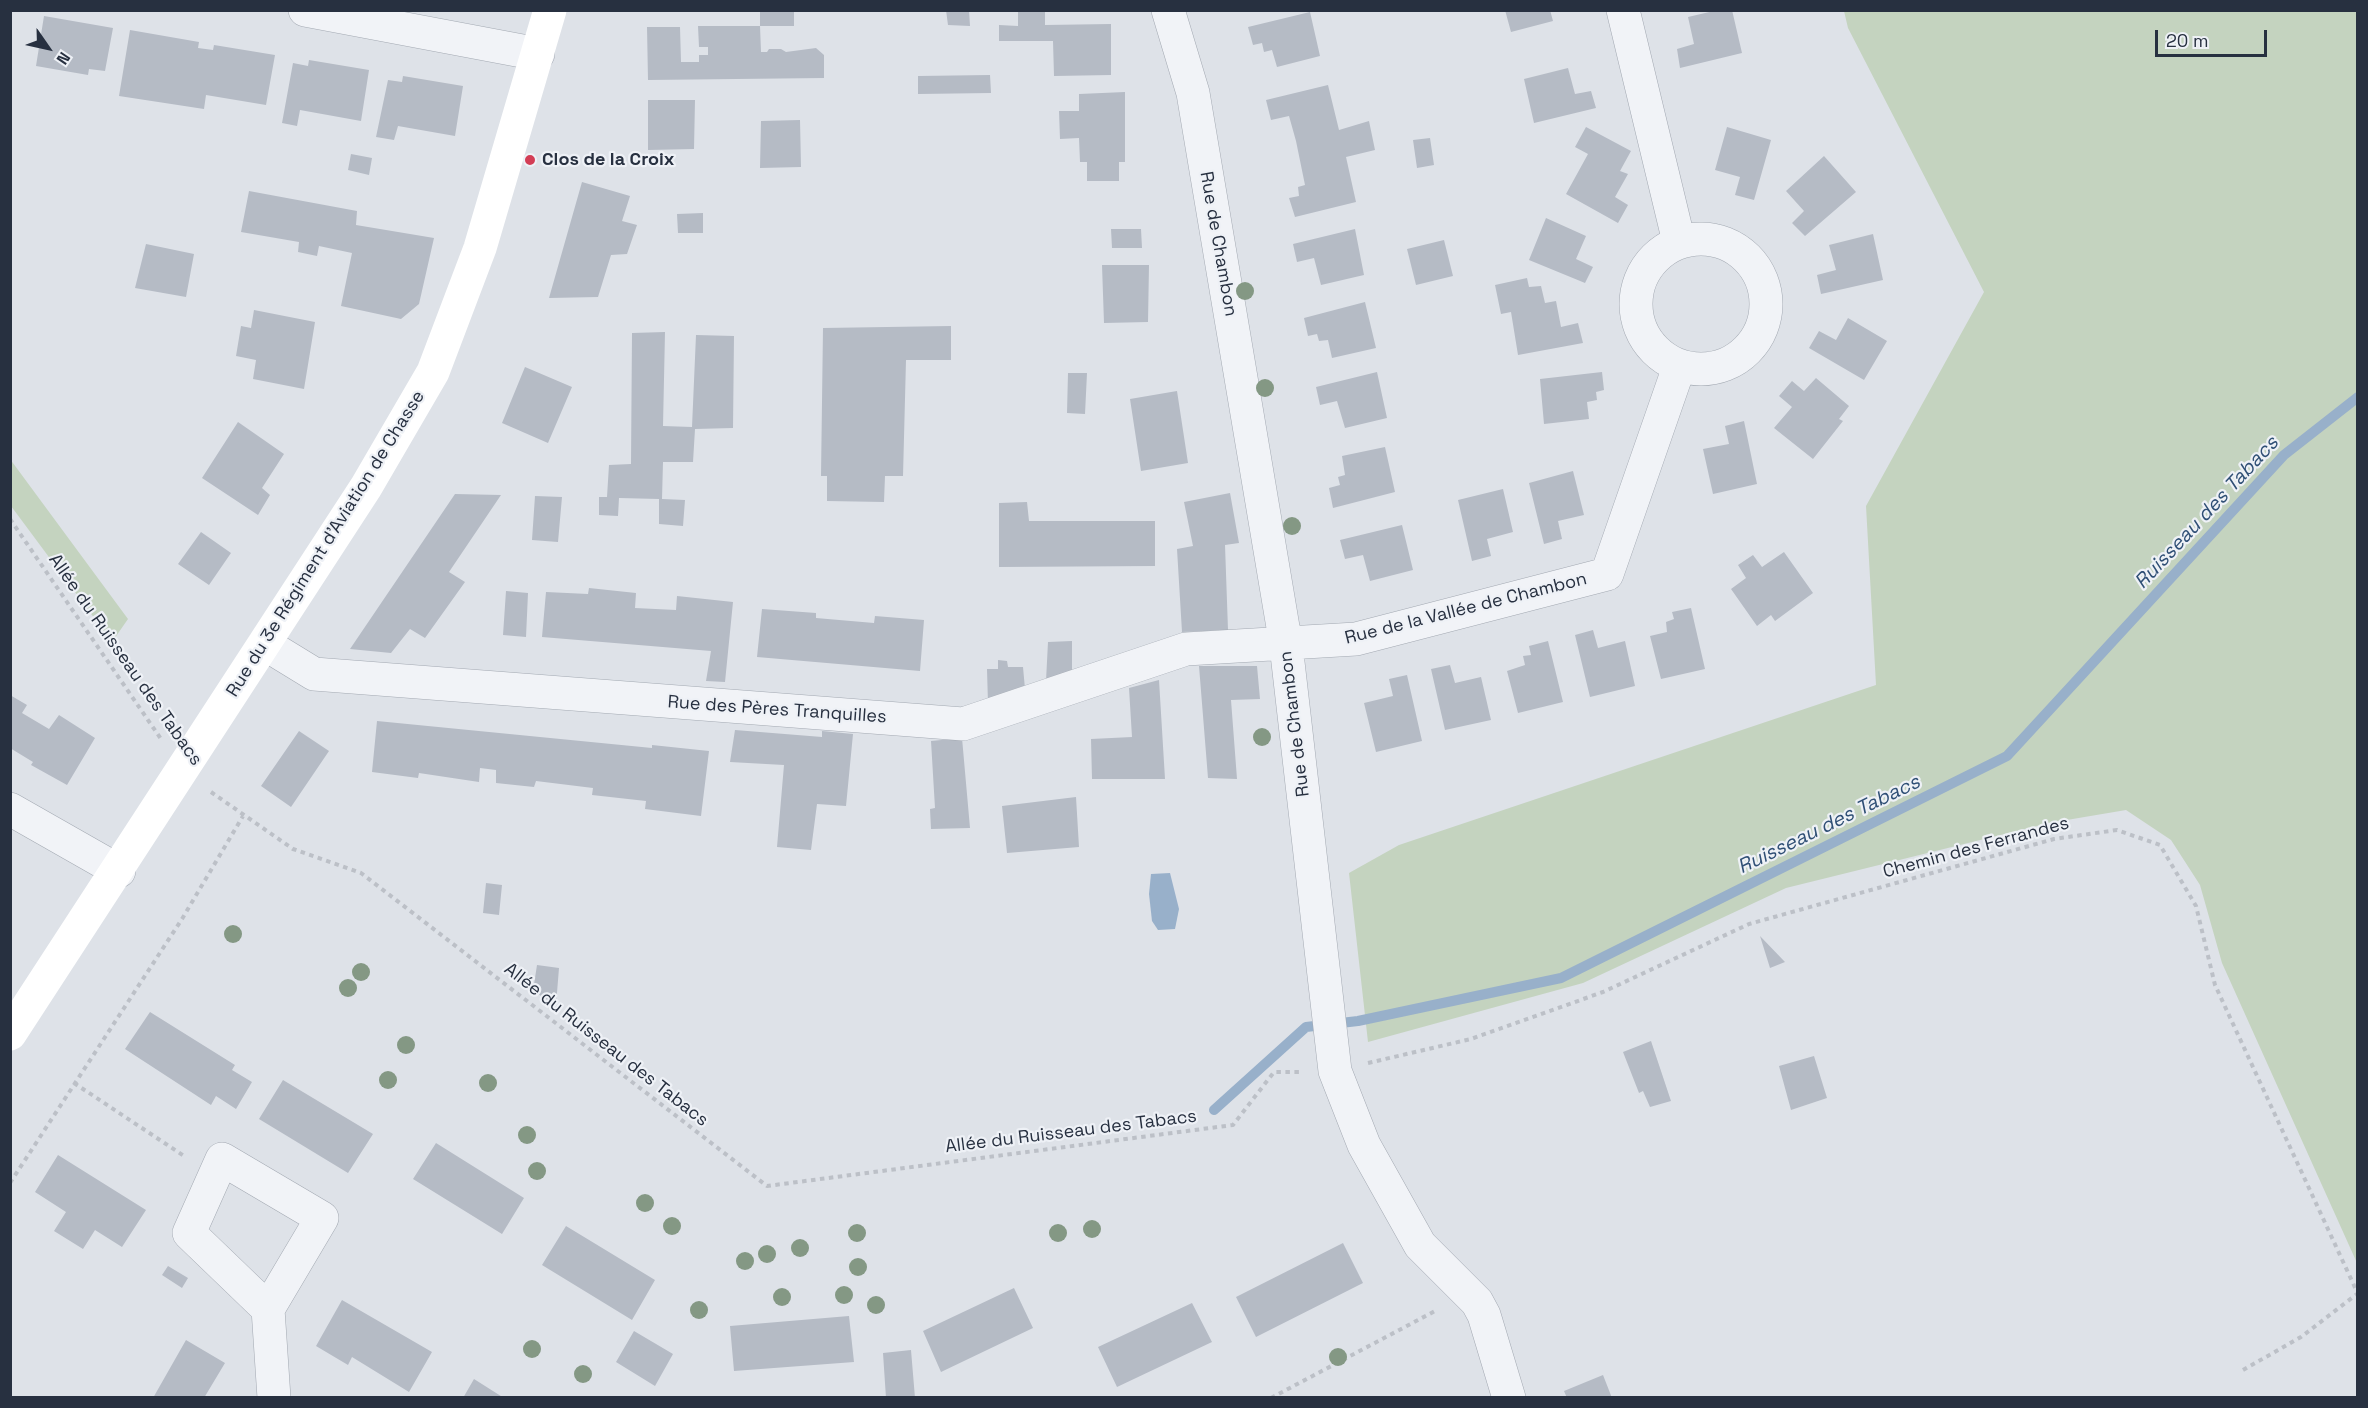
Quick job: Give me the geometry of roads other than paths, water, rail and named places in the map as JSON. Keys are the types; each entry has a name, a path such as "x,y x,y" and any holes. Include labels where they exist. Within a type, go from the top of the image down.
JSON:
{"main road":[{"name":"Rue du 3e Régiment d'Aviation de Chasse","path":"10,1034 366,487 433,372 480,248 550,10"}],"street":[{"path":"305,10 366,16 538,54"},
{"name":"Rue de Chambon","path":"1168,10 1193,93 1286,645 1334,1060 1364,1145 1420,1245 1468,1293 1484,1315 1509,1398"},
{"path":"1623,10 1679,242"},
{"path":"1706,238 1738,250 1761,276 1767,310 1751,348 1715,369 1679,367 1659,357 1640,331 1635,299 1650,262 1679,242 1706,238"},
{"name":"Rue de la Vallée de Chambon","path":"1286,645 1356,639 1607,574 1679,367"},
{"name":"Rue des Pères Tranquilles","path":"265,644 314,674 963,724 1186,649 1286,645"},
{"path":"10,809 118,871"},
{"path":"268,1309 189,1233 222,1159 322,1218 268,1309 274,1398"}],"water":[{"path":"1170,873 1179,909 1175,929 1158,930 1152,921 1149,894 1151,874"}],"waterway":[{"name":"Ruisseau des Tabacs","path":"1214,1110 1306,1027 1358,1021 1561,978 2007,756 2284,455 2358,397"}],"place":[{"name":"Clos de la Croix","path":"530,160"}]}
